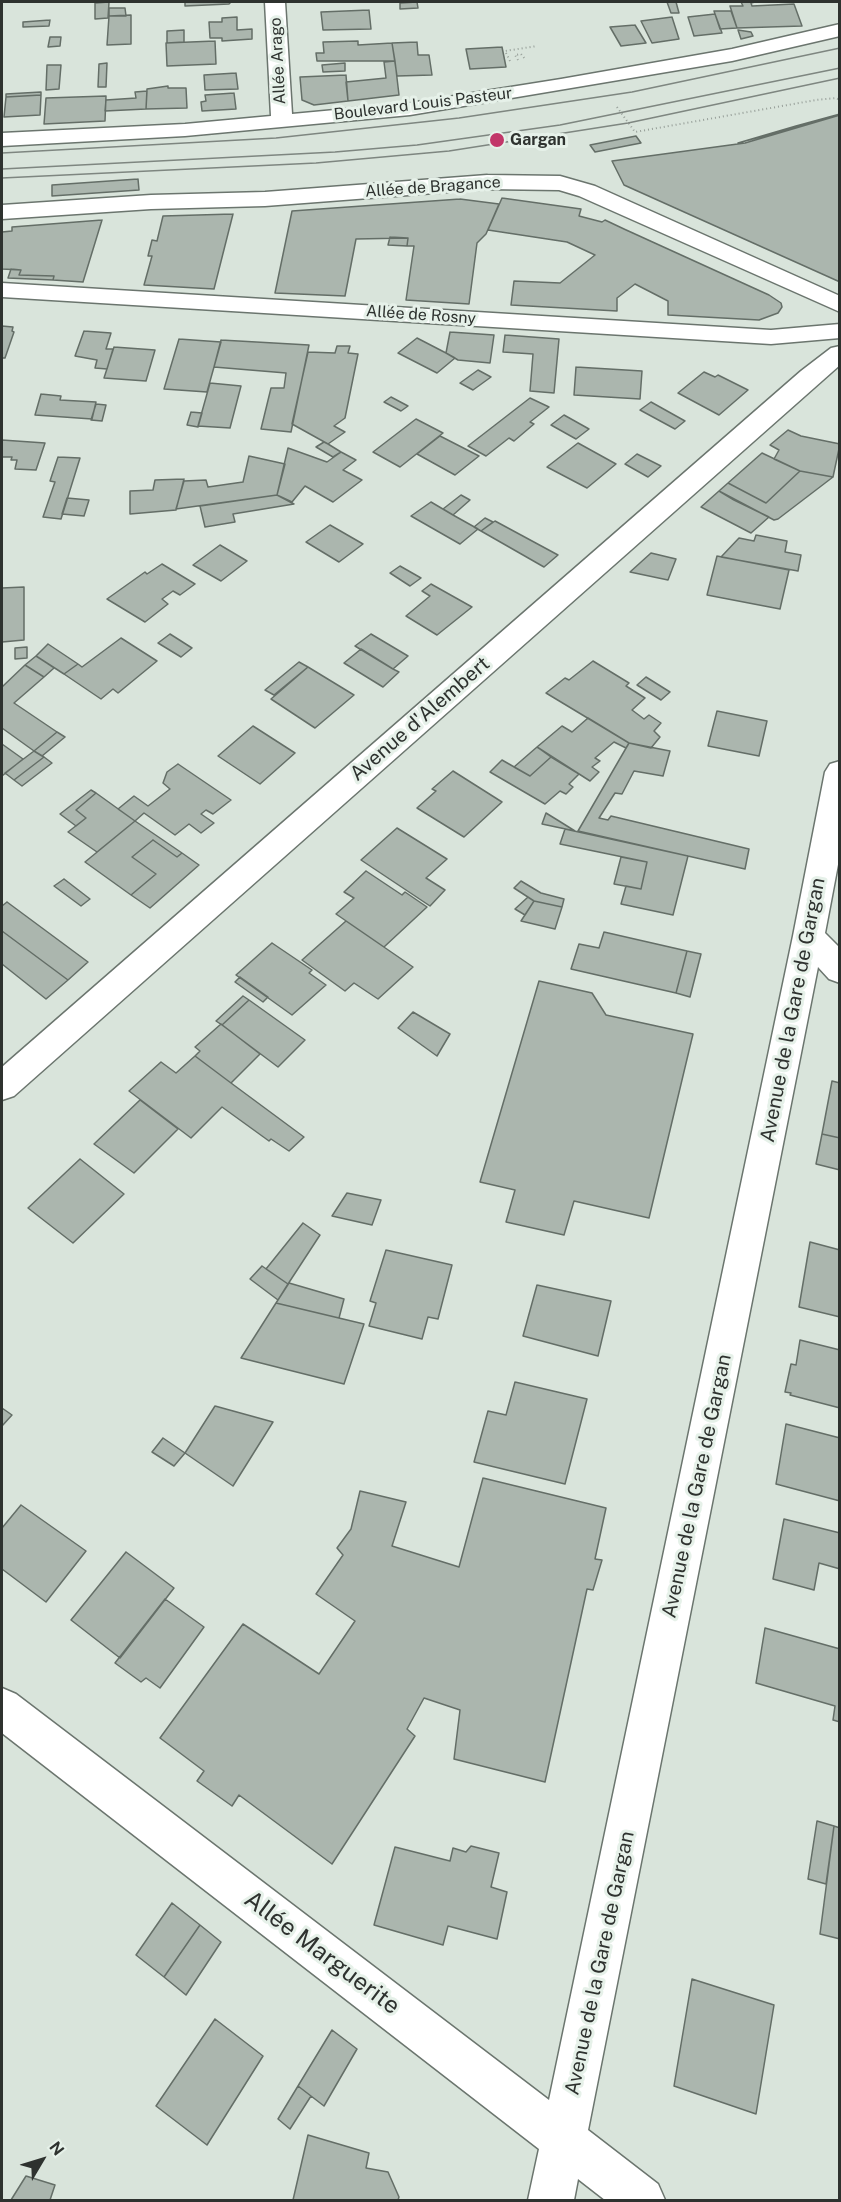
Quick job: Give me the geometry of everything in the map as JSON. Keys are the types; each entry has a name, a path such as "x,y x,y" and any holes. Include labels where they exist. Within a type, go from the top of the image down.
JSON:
{"street":[{"name":"Allée Arago","path":"275,2 282,121"},
{"name":"Boulevard Louis Pasteur","path":"2,140 154,132 410,109 542,89 732,55 840,30"},
{"name":"Allée de Bragance","path":"2,212 151,202 265,199 487,182 560,183 587,190 840,305"},
{"name":"Allée de Rosny","path":"2,290 771,337 840,331"},
{"name":"Avenue d'Alembert","path":"2,1086 810,376 840,353"},
{"name":"Avenue de la Gare de Gargan","path":"551,2200 809,936 840,772"},
{"path":"809,936 840,970"},
{"name":"Allée Marguerite","path":"2,1708 642,2200"}],"path":[{"path":"620,110 635,132 816,100 836,98 840,100"}],"building":[{"path":"109,2 108,18 95,19 95,3"},
{"path":"185,2 231,2 229,4 185,6"},
{"path":"417,2 418,8 400,9 400,3"},
{"path":"667,2 676,2 679,13 671,13"},
{"path":"741,2 755,2 751,3 752,6 794,4 802,26 737,28 730,6 743,6"},
{"path":"109,8 125,8 126,16 109,16"},
{"path":"369,10 371,29 323,30 321,12"},
{"path":"714,11 731,11 737,28 720,29"},
{"path":"715,14 722,33 694,36 688,17"},
{"path":"131,15 131,44 107,45 109,16"},
{"path":"237,17 237,30 252,29 252,39 222,41 222,38 210,38 209,22 222,22 222,18"},
{"path":"672,17 679,39 652,43 641,21"},
{"path":"50,20 49,26 23,27 23,22"},
{"path":"635,25 646,43 621,46 610,27"},
{"path":"184,30 184,42 167,43 167,31"},
{"path":"738,30 751,32 753,36 741,39"},
{"path":"50,37 61,37 60,46 48,47"},
{"path":"215,41 216,64 167,66 166,43"},
{"path":"358,41 358,45 392,43 395,61 317,61 316,53 324,53 323,42"},
{"path":"417,42 418,55 429,55 432,75 397,76 392,43"},
{"path":"502,47 506,67 470,69 466,49"},
{"path":"395,61 399,95 348,101 346,82 386,78 384,62"},
{"path":"107,63 106,87 98,87 99,64"},
{"path":"345,63 345,71 323,72 322,65"},
{"path":"47,65 61,65 59,89 46,90"},
{"path":"236,73 238,89 205,90 204,75"},
{"path":"346,75 348,101 314,105 302,100 300,77"},
{"path":"168,86 168,88 186,88 187,108 146,109 147,89"},
{"path":"147,91 146,109 105,111 106,100 136,98 135,92"},
{"path":"41,92 41,95 6,97 6,94"},
{"path":"234,93 236,109 202,111 201,102 206,101 205,95"},
{"path":"41,95 40,115 4,117 6,97"},
{"path":"106,96 105,121 44,124 46,98"},
{"path":"840,115 738,143 796,126"},
{"path":"840,115 840,282 624,185 612,161 745,143"},
{"path":"636,136 641,143 595,152 590,145"},
{"path":"138,179 139,190 52,196 52,185"},
{"path":"502,198 581,209 579,216 602,222 605,220 769,295 781,303 782,307 778,313 759,320 668,315 668,301 635,284 617,298 617,311 511,305 514,281 560,283 595,255 567,242 488,230"},
{"path":"460,199 499,204 486,234 477,243 469,304 406,300 414,246 407,246 408,238 356,239 345,296 275,293 292,211"},
{"path":"233,214 214,289 144,285 152,256 148,256 152,240 157,241 163,216"},
{"path":"102,220 83,282 53,280 54,276 19,275 21,270 2,269 2,232 12,231 12,227"},
{"path":"390,237 408,238 407,246 388,245"},
{"path":"11,269 21,270 19,275 54,276 53,280 8,278"},
{"path":"2,326 13,327 14,332 5,358 2,358"},
{"path":"84,331 111,333 106,349 113,349 107,369 95,368 97,360 75,356"},
{"path":"450,332 494,335 490,363 458,360 446,353"},
{"path":"505,335 559,339 554,393 530,391 533,354 503,352"},
{"path":"417,338 455,358 437,373 398,353"},
{"path":"179,339 221,342 207,392 164,389"},
{"path":"221,340 309,345 291,432 261,429 271,388 284,388 286,373 214,367"},
{"path":"337,346 350,346 348,353 358,354 345,418 334,426 345,432 328,444 292,424 308,352 335,353"},
{"path":"114,347 155,350 146,381 104,378"},
{"path":"576,367 642,371 640,399 574,395"},
{"path":"478,370 491,377 473,390 460,383"},
{"path":"704,372 715,377 718,375 748,390 719,415 678,393"},
{"path":"210,383 241,386 230,428 198,426"},
{"path":"41,394 61,396 60,400 96,402 92,419 35,415"},
{"path":"391,397 408,406 401,411 384,402"},
{"path":"530,398 549,407 530,422 534,424 514,441 509,438 486,456 468,446"},
{"path":"651,402 685,421 675,429 640,410"},
{"path":"96,404 106,405 102,421 91,420"},
{"path":"191,412 202,413 198,427 187,425"},
{"path":"564,415 589,429 576,439 551,425"},
{"path":"416,419 443,433 400,467 373,452"},
{"path":"788,430 801,436 840,444 833,477 800,471 774,459 779,450 770,445"},
{"path":"440,436 479,456 455,475 417,454"},
{"path":"2,440 45,443 36,470 15,469 17,460 11,460 12,457 2,457"},
{"path":"324,442 341,452 333,457 316,447"},
{"path":"578,443 616,464 587,488 547,467"},
{"path":"288,448 327,462 341,452 356,460 343,470 362,480 333,502 305,486 292,502 277,495"},
{"path":"762,453 800,471 766,503 728,483"},
{"path":"637,454 661,466 648,477 625,464"},
{"path":"249,456 285,464 277,495 176,509 184,481 206,480 208,487 243,482"},
{"path":"58,457 80,458 61,519 43,517 55,482 50,481"},
{"path":"800,471 833,477 774,520 719,491 728,483 766,503"},
{"path":"184,479 176,510 130,514 130,491 153,490 155,480"},
{"path":"719,491 769,517 751,533 701,507"},
{"path":"277,495 294,504 233,514 235,522 205,527 200,506"},
{"path":"461,495 470,500 453,515 443,509"},
{"path":"67,498 89,500 84,516 62,514"},
{"path":"431,502 478,529 460,544 411,516"},
{"path":"485,518 493,522 481,531 474,527"},
{"path":"495,521 558,555 544,567 481,531"},
{"path":"330,525 363,544 339,562 306,542"},
{"path":"756,535 787,541 785,552 801,555 798,571 721,557 739,538 754,541"},
{"path":"220,545 247,561 221,581 193,565"},
{"path":"651,553 676,559 668,580 630,572"},
{"path":"717,556 789,570 780,609 707,595"},
{"path":"162,564 195,584 180,595 173,591 162,599 168,604 145,622 107,599 145,572 147,574"},
{"path":"400,566 421,578 410,586 390,573"},
{"path":"431,584 472,607 437,635 406,616 430,596 422,591"},
{"path":"24,587 24,640 2,642 2,588"},
{"path":"170,634 192,648 181,657 158,643"},
{"path":"371,634 408,656 393,669 355,646"},
{"path":"121,638 157,661 118,693 113,689 101,699 64,674 78,664 82,667"},
{"path":"48,644 78,664 64,674 36,656"},
{"path":"27,647 27,658 15,659 15,648"},
{"path":"361,649 399,672 383,687 344,663"},
{"path":"36,656 54,668 44,677 25,665"},
{"path":"593,661 629,683 626,686 645,698 632,710 644,719 649,715 661,723 654,731 660,737 651,748 629,743 546,693 565,678 569,680"},
{"path":"299,662 308,667 274,695 265,690"},
{"path":"25,665 44,677 14,703 57,732 34,751 2,728 2,687"},
{"path":"308,667 354,695 315,728 271,699"},
{"path":"646,677 670,692 661,700 637,685"},
{"path":"717,711 767,721 759,756 708,746"},
{"path":"588,718 629,743 626,748 614,742 595,758 600,761 592,767 599,772 590,781 537,747 562,726 572,732"},
{"path":"253,726 295,753 260,784 218,756"},
{"path":"57,732 65,737 42,756 34,751"},
{"path":"629,743 670,751 663,776 634,771 622,794 615,793 599,818 608,820 611,816 749,849 745,869 578,831"},
{"path":"2,744 23,759 2,776"},
{"path":"537,747 551,757 530,776 514,767"},
{"path":"34,751 44,757 14,780 5,773"},
{"path":"44,757 52,763 22,786 14,780"},
{"path":"551,757 579,774 569,784 573,787 566,794 560,791 545,804 490,772 502,760 530,776"},
{"path":"178,764 231,800 213,814 206,810 201,814 214,823 201,833 189,824 175,835 144,813 135,821 118,809 134,796 148,806 170,789 163,783 167,772"},
{"path":"453,771 502,802 464,837 417,808 436,791 432,789"},
{"path":"91,790 96,793 76,810 86,818 76,826 60,814"},
{"path":"96,793 135,821 97,852 68,832 86,818 76,810"},
{"path":"546,813 559,821 575,831 542,824"},
{"path":"135,821 182,853 177,857 153,840 132,857 156,874 131,895 85,862"},
{"path":"397,828 447,859 426,878 445,890 430,906 361,860"},
{"path":"565,829 688,856 673,915 621,904 626,886 641,889 647,862 560,844"},
{"path":"153,840 177,857 182,853 199,865 150,908 131,895 156,874 132,857"},
{"path":"621,857 647,862 641,889 614,884"},
{"path":"366,871 402,895 405,892 427,907 384,947 336,914 354,898 344,892"},
{"path":"64,879 90,899 81,906 54,886"},
{"path":"521,881 541,893 564,899 562,907 534,901 514,888"},
{"path":"528,897 534,901 525,915 515,909"},
{"path":"534,901 562,907 555,929 521,921"},
{"path":"7,902 88,962 68,980 2,931 2,906"},
{"path":"346,921 413,967 378,999 354,983 345,991 302,960"},
{"path":"2,931 68,980 46,999 2,964"},
{"path":"604,932 687,951 676,993 571,969 579,944 599,948"},
{"path":"272,943 312,970 309,973 326,985 292,1015 236,975"},
{"path":"687,951 701,954 690,997 676,993"},
{"path":"240,977 268,997 263,1002 235,982"},
{"path":"539,981 592,993 606,1015 693,1034 649,1218 574,1201 564,1235 506,1222 515,1190 480,1182"},
{"path":"243,996 249,1000 222,1025 216,1021"},
{"path":"249,1000 305,1040 278,1067 222,1025"},
{"path":"413,1012 450,1034 437,1056 398,1028"},
{"path":"221,1024 260,1054 231,1083 195,1056 200,1051 195,1047"},
{"path":"195,1056 304,1137 289,1151 271,1139 269,1141 222,1107 191,1138 129,1091 161,1062 176,1073"},
{"path":"832,1081 840,1083 840,1138 822,1134"},
{"path":"140,1100 178,1129 134,1173 94,1144"},
{"path":"822,1134 840,1138 840,1170 816,1164"},
{"path":"80,1159 124,1194 73,1243 28,1208"},
{"path":"347,1193 381,1200 372,1225 332,1216"},
{"path":"303,1223 320,1235 288,1284 266,1269"},
{"path":"810,1242 840,1250 840,1317 799,1307"},
{"path":"386,1250 452,1265 438,1319 428,1317 422,1339 369,1326 376,1303 370,1301"},
{"path":"262,1266 288,1284 278,1300 250,1279"},
{"path":"289,1283 344,1299 339,1318 276,1303"},
{"path":"537,1285 611,1301 598,1356 523,1336"},
{"path":"276,1303 364,1324 344,1384 241,1358"},
{"path":"800,1340 840,1350 840,1408 785,1392 791,1364 796,1365"},
{"path":"515,1382 587,1399 565,1484 474,1462 488,1411 506,1415"},
{"path":"215,1406 273,1422 233,1486 185,1453"},
{"path":"2,1408 12,1415 2,1426"},
{"path":"786,1424 840,1438 840,1501 776,1484"},
{"path":"163,1438 185,1453 174,1466 152,1452"},
{"path":"483,1478 606,1508 595,1559 602,1560 593,1590 587,1589 545,1782 454,1759 460,1710 424,1698 407,1729 415,1736 332,1864 239,1795 232,1806 197,1781 204,1771 160,1738 243,1624 319,1674 355,1621 316,1594 343,1555 337,1548 351,1529 360,1491 406,1502 392,1546 459,1567"},
{"path":"21,1505 86,1551 46,1602 2,1569 2,1528"},
{"path":"784,1519 840,1533 840,1569 819,1563 814,1590 773,1579"},
{"path":"126,1552 174,1588 120,1658 71,1620"},
{"path":"165,1599 204,1627 160,1688 146,1678 141,1682 115,1663"},
{"path":"765,1628 840,1649 840,1722 833,1720 835,1706 756,1683"},
{"path":"817,1821 834,1826 826,1884 808,1879"},
{"path":"834,1826 840,1828 840,1939 820,1934"},
{"path":"471,1846 499,1853 491,1887 507,1892 497,1939 448,1926 443,1945 374,1925 395,1847 450,1861 453,1848 466,1852"},
{"path":"172,1903 200,1925 164,1977 136,1955"},
{"path":"200,1925 221,1942 186,1995 164,1977"},
{"path":"692,1979 774,2005 756,2114 674,2086"},
{"path":"215,2019 263,2056 207,2145 156,2106"},
{"path":"332,2030 357,2049 324,2106 298,2086"},
{"path":"298,2086 311,2096 290,2129 278,2119"},
{"path":"308,2135 369,2153 366,2168 388,2172 399,2197 398,2200 293,2200"},
{"path":"26,2176 55,2185 50,2200 11,2200"}],"tram line":[{"path":"2,153 276,138 459,118 632,92 840,48"},
{"path":"2,169 335,152 417,145 560,125 840,68"},
{"path":"2,178 316,163 449,151 628,123 840,78"}],"place":[{"name":"Gargan","path":"497,140"}]}
